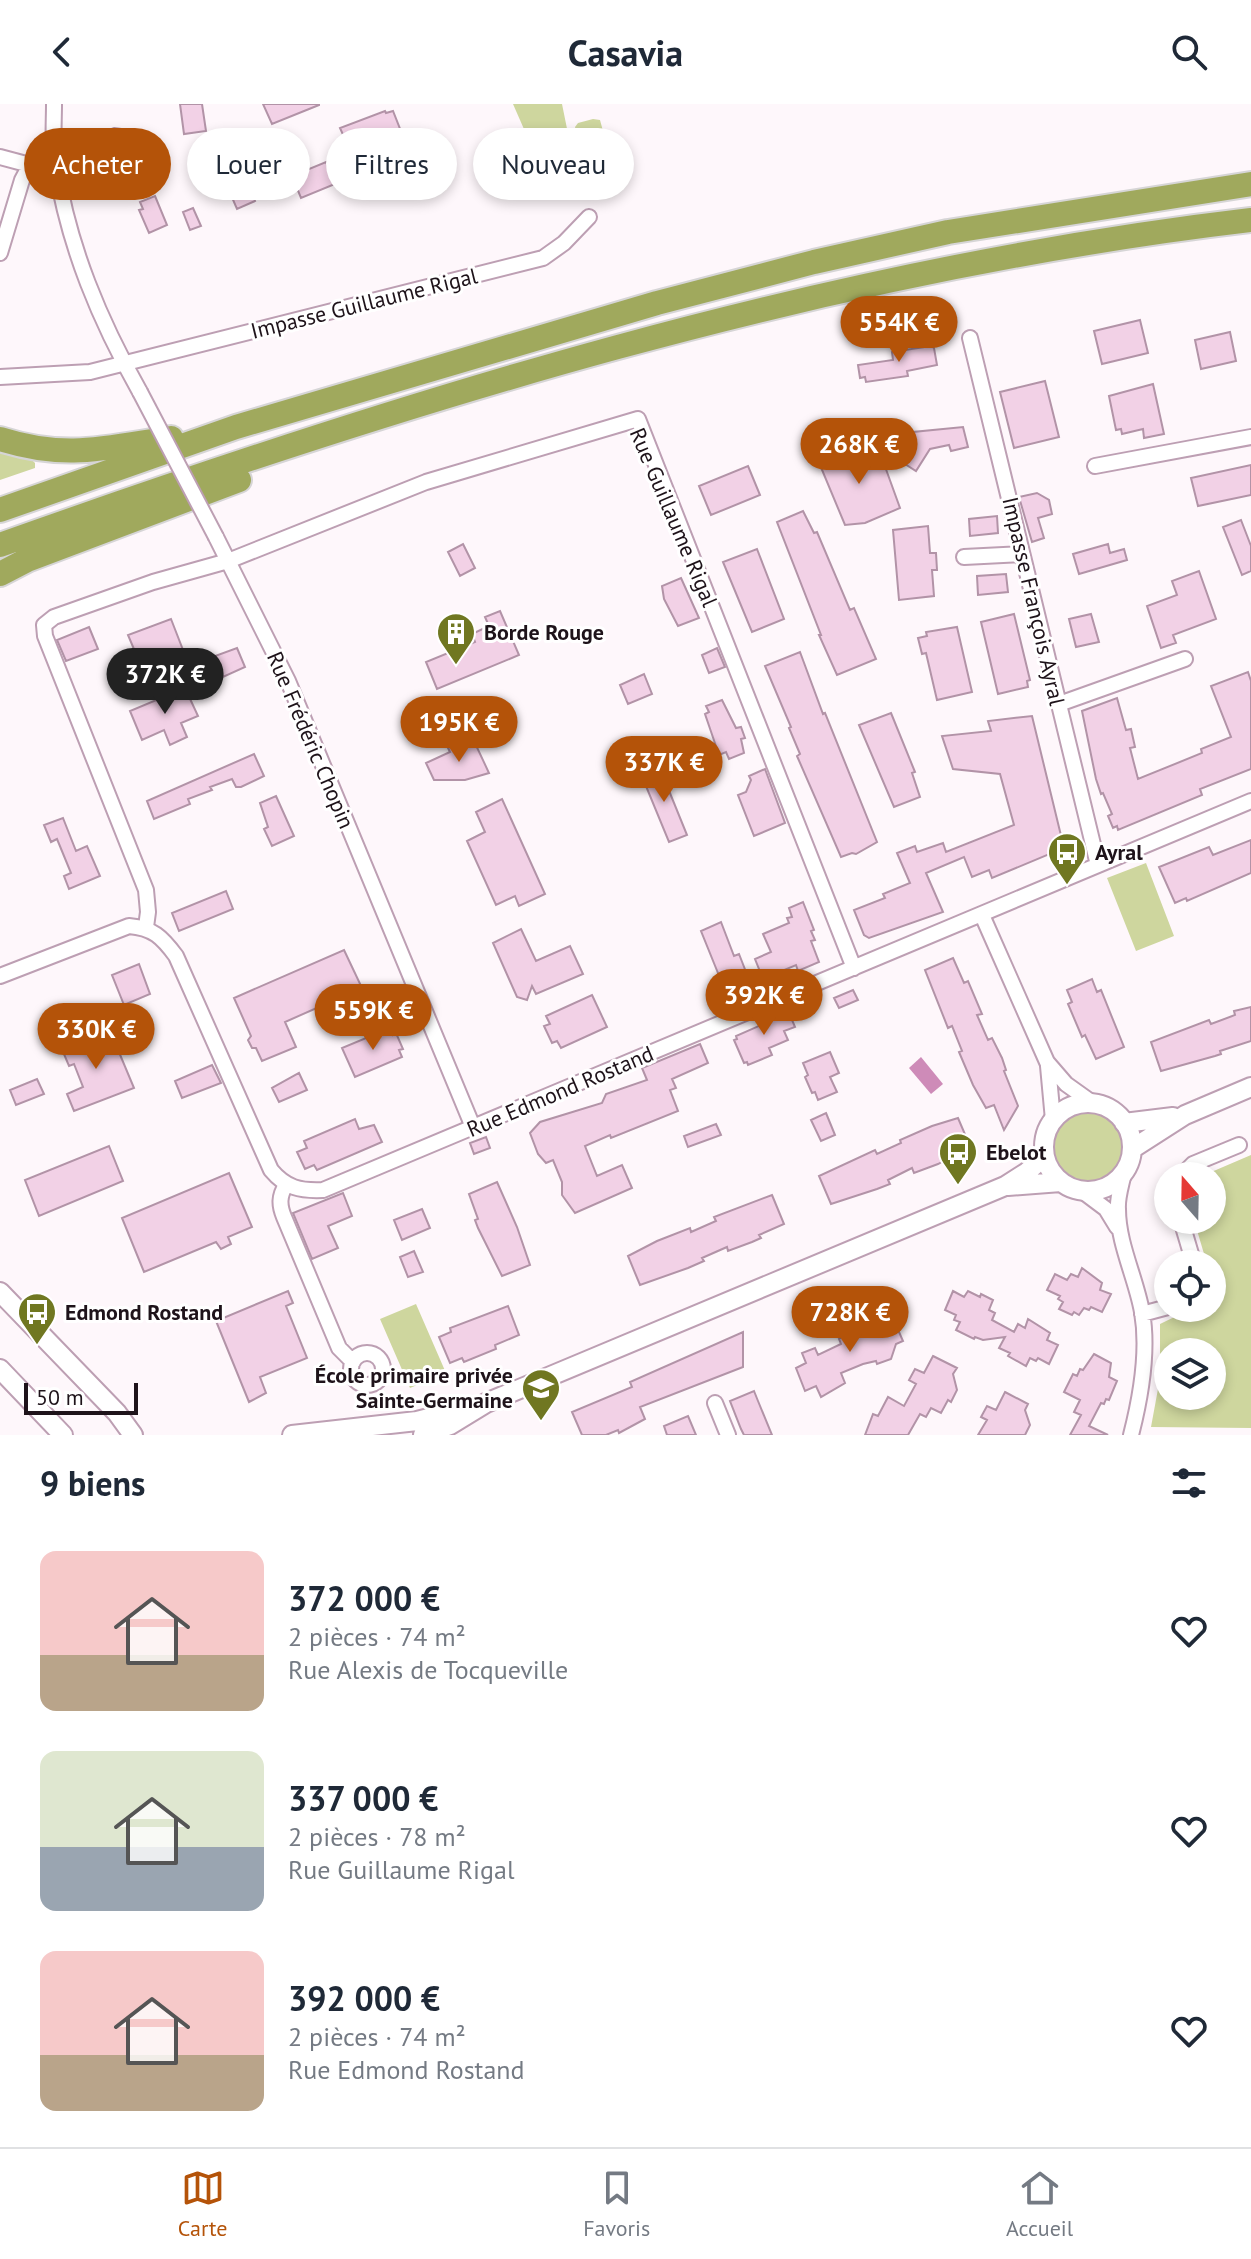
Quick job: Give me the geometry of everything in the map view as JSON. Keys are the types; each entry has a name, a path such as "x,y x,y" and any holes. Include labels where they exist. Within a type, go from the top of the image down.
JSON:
{"highway":[{"path":"0,510 236,427 626,311 814,262 948,232 1244,185"},
{"path":"0,545 355,425 662,336 829,293 1074,244 1251,220"},
{"path":"0,574 27,560 476,389"},
{"path":"0,439 32,448 70,452 236,427"}],"main road":[{"path":"1132,1149 1185,1115 1251,1087"},
{"path":"1094,1104 1109,1108 1124,1123 1132,1149 1124,1172 1104,1188 1082,1191 1061,1182 1052,1174 1044,1157 1044,1141 1053,1120 1071,1106 1094,1104"},
{"path":"1124,1123 1185,1115"},
{"path":"292,1435 417,1421 486,1403 1005,1186 1044,1157"},
{"path":"1005,1186 1061,1182"},
{"path":"0,1292 117,1413 133,1435"},
{"path":"0,1369 63,1435"},
{"path":"423,1435 450,1425 486,1403"}],"street":[{"name":"Rue Frédéric Chopin","path":"54,104 54,128"},
{"path":"0,157 24,163"},
{"path":"0,253 24,176"},
{"name":"Rue Frédéric Chopin","path":"63,200 77,258 124,364 288,681 473,1127"},
{"name":"Impasse Guillaume Rigal","path":"124,364 543,258 564,243 589,217"},
{"name":"Impasse François Ayral","path":"970,338 1098,865"},
{"path":"0,377 90,372 124,364"},
{"name":"Rue Guillaume Rigal","path":"228,561 426,482 638,419 854,968"},
{"path":"1095,466 1251,437"},
{"path":"964,557 1022,554"},
{"path":"146,927 146,890 45,636 44,625 54,617 153,582 228,561"},
{"path":"1059,704 1185,659"},
{"name":"Rue Edmond Rostand","path":"286,1185 303,1190 323,1190 1251,801"},
{"path":"982,915 1047,1062 1066,1084 1094,1104"},
{"path":"0,976 129,926 146,927 162,937 176,956 262,1153 271,1170 286,1185 280,1194 284,1217 339,1348 353,1362"},
{"path":"1047,1062 1053,1120"},
{"path":"1198,1162 1239,1145"},
{"path":"1124,1172 1117,1207 1142,1314 1144,1365 1131,1435"},
{"path":"1082,1191 1106,1209 1120,1230"},
{"path":"1142,1314 1154,1311"},
{"path":"715,1403 728,1435"}],"green space":[{"path":"513,104 562,104 567,128 524,128"},
{"path":"600,120 602,128 575,128 578,123"},
{"path":"0,451 31,459 35,468 0,480"},
{"path":"1146,863 1174,936 1136,951 1107,878"},
{"path":"1087,1112 1107,1118 1117,1128 1123,1148 1117,1168 1107,1178 1087,1184 1067,1178 1057,1168 1051,1148 1057,1128 1067,1118"},
{"path":"1251,1155 1251,1428 1151,1427 1154,1410 1226,1410 1226,1338 1160,1338 1160,1324 1164,1322 1226,1322 1226,1250 1203,1250 1198,1234 1226,1234 1226,1166"},
{"path":"416,1304 446,1373 410,1388 380,1319"}],"shaded area":[{"path":"921,1057 943,1084 931,1094 909,1068"}],"building":[{"path":"180,104 202,104 206,128 187,128 187,134 184,134"},
{"path":"263,104 319,104 319,105 272,124"},
{"path":"385,111 393,111 400,128 340,128"},
{"path":"326,162 326,188 310,194 310,169"},
{"path":"157,200 167,225 149,233 139,210 143,209 140,202"},
{"path":"233,200 255,200 255,201 237,209"},
{"path":"193,208 201,226 190,230 183,212"},
{"path":"1140,320 1148,353 1102,364 1094,331"},
{"path":"1230,332 1236,361 1201,369 1195,340"},
{"path":"931,346 937,365 907,371 908,376 866,382 865,377 860,378 858,365 893,360 892,352"},
{"path":"1045,381 1059,437 1014,448 1000,392"},
{"path":"1153,384 1164,434 1144,438 1143,429 1122,434 1121,429 1116,430 1109,396"},
{"path":"963,427 968,447 951,451 949,445 930,449 916,471 905,464 914,450 913,432"},
{"path":"833,446 841,465 879,450 900,508 865,523 845,525 815,453"},
{"path":"1251,465 1251,495 1198,506 1191,478"},
{"path":"748,466 760,495 711,515 699,486"},
{"path":"1037,493 1049,500 1052,514 1038,518 1044,538 1032,542 1019,497"},
{"path":"803,511 814,533 817,532 850,610 854,608 876,659 837,675 777,522"},
{"path":"997,516 998,533 970,536 969,519"},
{"path":"1241,520 1251,546 1251,571 1242,575 1223,527"},
{"path":"928,526 930,553 936,553 937,570 932,570 934,596 899,600 893,530"},
{"path":"463,544 475,568 460,576 448,552"},
{"path":"1108,544 1110,553 1124,549 1127,560 1079,574 1073,554"},
{"path":"757,549 784,619 752,632 723,562"},
{"path":"1199,571 1216,619 1173,635 1176,643 1161,648 1147,606 1177,595 1172,581"},
{"path":"1006,574 1008,592 978,595 977,576"},
{"path":"681,578 699,618 678,626 664,599 662,586"},
{"path":"500,611 519,655 437,689 426,662 475,642 472,634 489,626 485,617"},
{"path":"1014,614 1030,680 1027,681 1028,687 998,694 981,622"},
{"path":"1091,614 1099,642 1076,647 1069,619"},
{"path":"171,619 183,650 161,659 164,665 144,673 128,635"},
{"path":"89,627 98,649 66,661 57,640"},
{"path":"957,627 972,692 937,700 926,653 922,654 918,638 927,636 926,632"},
{"path":"237,648 245,667 223,677 215,656"},
{"path":"717,648 725,667 709,673 702,655"},
{"path":"800,652 877,842 856,854 841,857 797,756 800,754 791,727 765,666"},
{"path":"1248,672 1251,681 1251,769 1200,789 1202,795 1118,830 1117,826 1113,828 1108,816 1112,814 1096,779 1082,711 1117,698 1126,730 1131,729 1135,747 1130,748 1138,779 1202,753 1201,749 1231,737 1211,686"},
{"path":"644,674 652,694 628,704 620,685"},
{"path":"185,688 198,716 181,723 187,737 170,745 164,730 142,740 130,711"},
{"path":"722,700 736,728 741,727 745,738 741,739 744,753 729,759 726,752 719,755 705,714 709,712 706,706"},
{"path":"891,713 915,772 912,773 920,797 894,807 859,725"},
{"path":"1032,716 1064,848 992,878 989,870 972,877 964,857 926,873 943,912 869,938 864,935 854,910 885,898 883,894 910,883 897,853 915,846 917,852 943,843 946,852 1014,825 1000,774 953,769 942,736 991,731 988,721"},
{"path":"462,741 464,745 474,741 489,773 465,780 434,780 426,763 450,752 448,748"},
{"path":"254,754 264,776 241,787 236,787 232,779 210,787 212,790 188,799 190,804 154,819 147,801"},
{"path":"659,766 687,835 669,842 641,774"},
{"path":"765,769 785,823 754,836 738,795 746,792 751,780 749,776"},
{"path":"276,796 294,836 272,846 264,829 268,827 260,803"},
{"path":"502,799 545,894 519,906 515,896 496,905 467,841 485,832 476,812"},
{"path":"63,818 76,851 87,846 100,876 69,889 64,876 71,873 57,839 51,842 44,825"},
{"path":"1251,840 1251,873 1187,901 1186,898 1175,903 1159,867 1209,847 1213,855"},
{"path":"226,891 233,909 179,931 172,913"},
{"path":"803,902 814,930 811,931 815,940 811,941 819,962 798,971 796,965 763,979 755,959 771,952 763,934 789,923 787,918 792,917 789,908"},
{"path":"721,922 734,956 739,954 746,972 722,983 701,931"},
{"path":"521,929 536,961 570,946 583,974 536,994 532,986 527,1000 517,997 493,943"},
{"path":"344,950 362,988 285,1022 296,1047 262,1061 248,1040 251,1036 234,998"},
{"path":"953,958 964,983 968,981 982,1014 977,1015 988,1040 992,1038 1002,1058 1018,1106 1004,1130 994,1105 986,1108 973,1085 952,1026 948,1028 925,970"},
{"path":"139,964 150,994 124,1005 112,975"},
{"path":"1092,979 1097,992 1101,990 1124,1047 1096,1059 1085,1035 1082,1037 1068,1004 1072,1002 1067,990"},
{"path":"853,990 858,1000 839,1008 834,998"},
{"path":"592,995 607,1027 561,1048 557,1041 552,1043 544,1026 550,1024 546,1016"},
{"path":"1251,1007 1251,1041 1220,1051 1221,1054 1215,1056 1161,1071 1151,1042 1209,1020 1211,1024 1235,1015 1234,1011"},
{"path":"787,1008 795,1027 784,1031 788,1040 769,1048 772,1055 748,1065 744,1063 734,1040 736,1036 768,1022 766,1016"},
{"path":"390,1028 393,1035 396,1033 403,1049 399,1050 402,1057 355,1077 342,1048"},
{"path":"103,1031 109,1047 116,1045 134,1088 74,1111 67,1094 83,1087 74,1064 69,1066 61,1047"},
{"path":"700,1044 708,1063 672,1079 676,1088 670,1090 678,1111 585,1146 597,1176 622,1165 632,1188 575,1213 562,1195 562,1182 553,1160 546,1163 538,1154 530,1133 540,1122 602,1103 606,1094 647,1080 642,1068"},
{"path":"830,1052 839,1073 830,1077 837,1092 818,1100 805,1077 808,1075 803,1063"},
{"path":"212,1065 221,1083 182,1098 175,1081"},
{"path":"299,1073 307,1090 279,1102 272,1088"},
{"path":"37,1079 44,1094 16,1105 10,1090"},
{"path":"826,1113 835,1135 821,1141 811,1120"},
{"path":"958,1118 970,1146 938,1164 914,1173 912,1168 888,1180 890,1184 831,1204 819,1176 875,1150 877,1154 932,1126"},
{"path":"355,1119 359,1129 374,1125 382,1142 317,1170 314,1165 305,1169 297,1152 307,1148 304,1141"},
{"path":"716,1124 721,1135 688,1147 684,1136"},
{"path":"486,1137 490,1148 474,1154 470,1143"},
{"path":"109,1146 123,1181 39,1216 25,1180"},
{"path":"229,1173 252,1227 228,1237 231,1244 221,1249 216,1242 144,1272 122,1218"},
{"path":"497,1182 530,1265 502,1276 478,1228 469,1194"},
{"path":"343,1193 352,1216 328,1226 338,1248 312,1259 293,1213"},
{"path":"772,1195 784,1224 759,1235 761,1238 752,1242 728,1251 727,1247 688,1268 640,1285 628,1256 657,1241 690,1228 691,1232 716,1221 714,1217"},
{"path":"422,1209 430,1228 402,1240 394,1220"},
{"path":"414,1251 423,1272 408,1277 400,1257"},
{"path":"1082,1268 1102,1283 1100,1290 1111,1294 1102,1312 1091,1307 1089,1310 1084,1308 1079,1315 1074,1312 1072,1315 1059,1309 1063,1302 1058,1299 1060,1296 1047,1290 1055,1274 1067,1280 1071,1274 1078,1277"},
{"path":"288,1291 293,1303 286,1306 307,1358 260,1377 266,1393 249,1402 216,1321"},
{"path":"953,1291 964,1297 968,1291 993,1300 989,1310 995,1313 992,1320 1014,1332 1018,1324 1025,1328 1028,1319 1050,1333 1047,1340 1058,1345 1049,1364 1038,1358 1036,1361 1030,1358 1026,1366 1008,1356 1010,1353 999,1348 1005,1337 974,1339 956,1330 960,1322 954,1320 956,1315 945,1310"},
{"path":"508,1306 519,1335 495,1345 496,1349 464,1362 462,1358 450,1363 439,1337 451,1332 450,1328"},
{"path":"870,1314 874,1323 892,1316 903,1341 896,1344 891,1359 877,1364 876,1361 863,1364 841,1373 845,1383 821,1397 816,1386 805,1391 796,1368 806,1363 802,1353 815,1348 818,1355 841,1344 839,1339 861,1326 858,1319"},
{"path":"743,1332 743,1367 640,1407 645,1419 619,1433 618,1430 606,1435 582,1435 572,1412 632,1387 630,1382"},
{"path":"1094,1354 1111,1363 1109,1377 1117,1381 1109,1400 1101,1403 1089,1426 1108,1435 1070,1435 1081,1415 1074,1412 1080,1400 1064,1392 1073,1374 1077,1376"},
{"path":"933,1356 957,1368 953,1374 957,1390 951,1402 948,1400 941,1413 931,1408 926,1417 920,1414 908,1435 865,1435 873,1414 878,1416 888,1397 904,1406 916,1384 909,1380 915,1369 924,1373"},
{"path":"754,1391 772,1435 744,1435 741,1429 730,1401"},
{"path":"1005,1392 1028,1404 1025,1410 1030,1425 1025,1435 978,1435 987,1420 981,1417 987,1406 996,1410"},
{"path":"688,1416 696,1435 667,1435 664,1426"}],"place":[{"name":"Borde Rouge","path":"456,666"},
{"name":"Ayral","path":"1067,886"},
{"name":"Ebelot","path":"958,1186"},
{"name":"Edmond Rostand","path":"37,1346"},
{"name":"École primaire privée Sainte-Germaine","path":"541,1422"}]}
